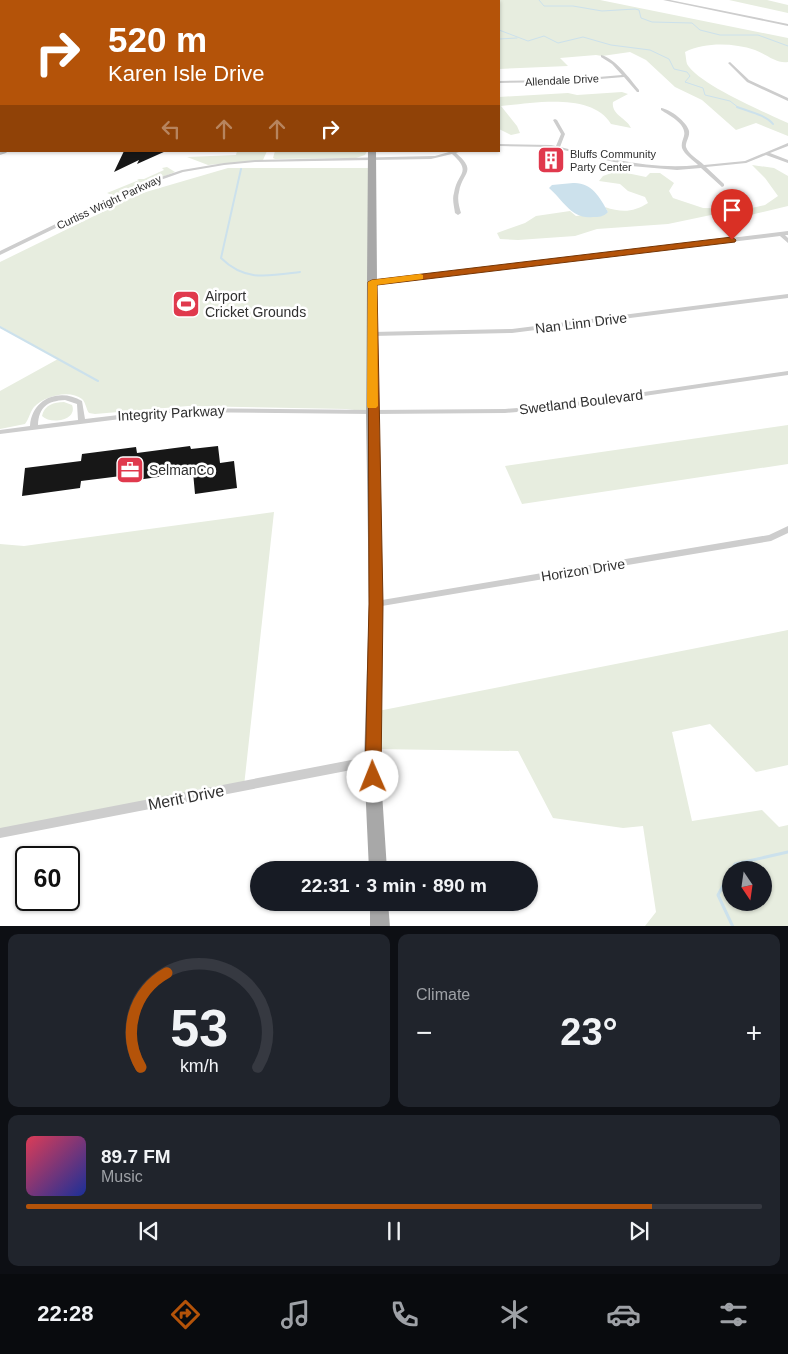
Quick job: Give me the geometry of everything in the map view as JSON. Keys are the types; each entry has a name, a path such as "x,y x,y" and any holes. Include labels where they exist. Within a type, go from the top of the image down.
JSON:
{"main road":[{"path":"372,155 372,412 376,604 372,761 378,861"},
{"path":"380,911 380,926"}],"street":[{"path":"666,0 788,25"},
{"path":"602,56 613,63 638,91"},
{"path":"730,63 745,80 788,100"},
{"name":"Allendale Drive","path":"500,82 554,81 625,76"},
{"path":"777,95 788,93"},
{"path":"663,109 686,129 684,148 722,185"},
{"path":"555,120 564,134 558,147"},
{"path":"500,144 534,144 558,147 638,166 672,169 703,168 738,163 767,154 788,144"},
{"path":"452,152 463,162 466,168 464,178 456,192 458,213"},
{"name":"Curtiss Wright Parkway","path":"0,253 136,188 164,177 206,166 268,160 372,155 380,162 414,161 452,152"},
{"path":"268,160 270,153"},
{"path":"767,154 788,162"},
{"path":"372,282 788,233"},
{"path":"781,234 788,241"},
{"name":"Nan Linn Drive","path":"372,334 512,331 788,296"},
{"name":"Swetland Boulevard","path":"372,412 506,411 555,407 788,372"},
{"path":"34,428 39,408 47,402 57,399 75,400 80,403 82,420"},
{"name":"Integrity Parkway","path":"0,432 82,420 177,410 372,412"},
{"name":"Horizon Drive","path":"376,604 771,538 788,529"},
{"name":"Merit Drive","path":"0,833 372,761"}],"shaded area":[{"path":"500,0 600,0 788,38 788,62 776,60 755,50 729,45 702,46 685,52 687,64 704,80 733,97 788,123 788,136 756,123 736,130 702,100 675,87 646,60 630,52 602,56 560,58 568,66 500,69"},
{"path":"729,0 767,0 788,5 788,13"},
{"path":"622,92 628,94 613,102 613,106 614,110 631,128 611,124 602,114 590,107 576,103 545,102 501,106 517,126 520,133 511,135 500,130 500,97 568,93 577,95"},
{"path":"237,152 267,152 263,160 208,165 187,157 236,155"},
{"path":"275,152 366,152 365,155 356,158 273,158"},
{"path":"752,165 774,168 788,176 788,206 750,215 711,215 668,224 597,229 575,236 518,240 500,239 497,233 525,223 536,216 570,211 576,216 608,212 605,207 628,211 648,203 645,197 628,191 620,184 599,181 603,176 617,171 646,177 650,173 660,173 674,183 669,191 673,198 703,208 747,209 765,205 778,196 765,178"},
{"path":"167,167 175,172 114,196 107,193 139,180 137,179 144,179"},
{"name":"Airport Cricket Grounds","path":"228,168 371,168 372,412 346,409 188,406 95,414 89,413 82,399 71,394 64,394 50,397 38,403 25,424 0,429 0,391 58,359 0,326 0,262 139,194"},
{"path":"64,402 72,405 73,410 68,417 63,420 51,420 42,416 45,409 50,405"},
{"path":"788,425 788,464 522,504 505,466"},
{"path":"274,512 244,786 0,833 0,544 24,546"},
{"path":"788,630 788,765 756,772 710,724 672,732 692,821 762,810 779,827 788,825 788,926 645,926 656,912 643,826 623,828 553,818 518,751 372,749 373,712"}],"water":[{"path":"579,183 590,188 602,201 608,212 599,217 579,215 568,208 549,188 552,185"}],"building":[{"path":"124,152 164,152 137,164 139,160 114,172"},
{"name":"Bluffs Community Party Center","path":"555,154 562,163 548,163 543,156"},
{"name":"SelmanCo","path":"190,446 191,449 218,446 220,463 234,461 237,488 195,494 193,472 137,480 137,474 81,481 80,488 22,496 25,468 81,461 82,454 136,447 137,453"}],"waterway":[{"path":"539,0 544,6 573,6 602,11 635,9 639,10 641,18 652,22 692,23 700,30 720,35 758,35 788,46"},
{"path":"500,30 528,41 544,36 558,43 583,37 611,45 650,50 669,59 674,69 687,72 690,76 685,82 703,88 705,95 730,101 738,108"},
{"path":"500,39 517,38"},
{"path":"738,108 761,116 773,124"},
{"path":"241,169 221,258 239,271 258,276 300,272"},
{"path":"0,327 98,381"},
{"path":"748,861 788,852"},
{"path":"722,888 718,895 722,904"},
{"path":"726,911 733,926"}],"slow traffic":[{"path":"372,406 372,282 420,277"}],"place":[{"name":"Bluffs Community Party Center","path":"551,160"},
{"name":"Airport Cricket Grounds","path":"186,304"},
{"name":"SelmanCo","path":"130,470"}],"route":[{"path":"373,777 376,604 372,412 372,282 732,240"}]}
